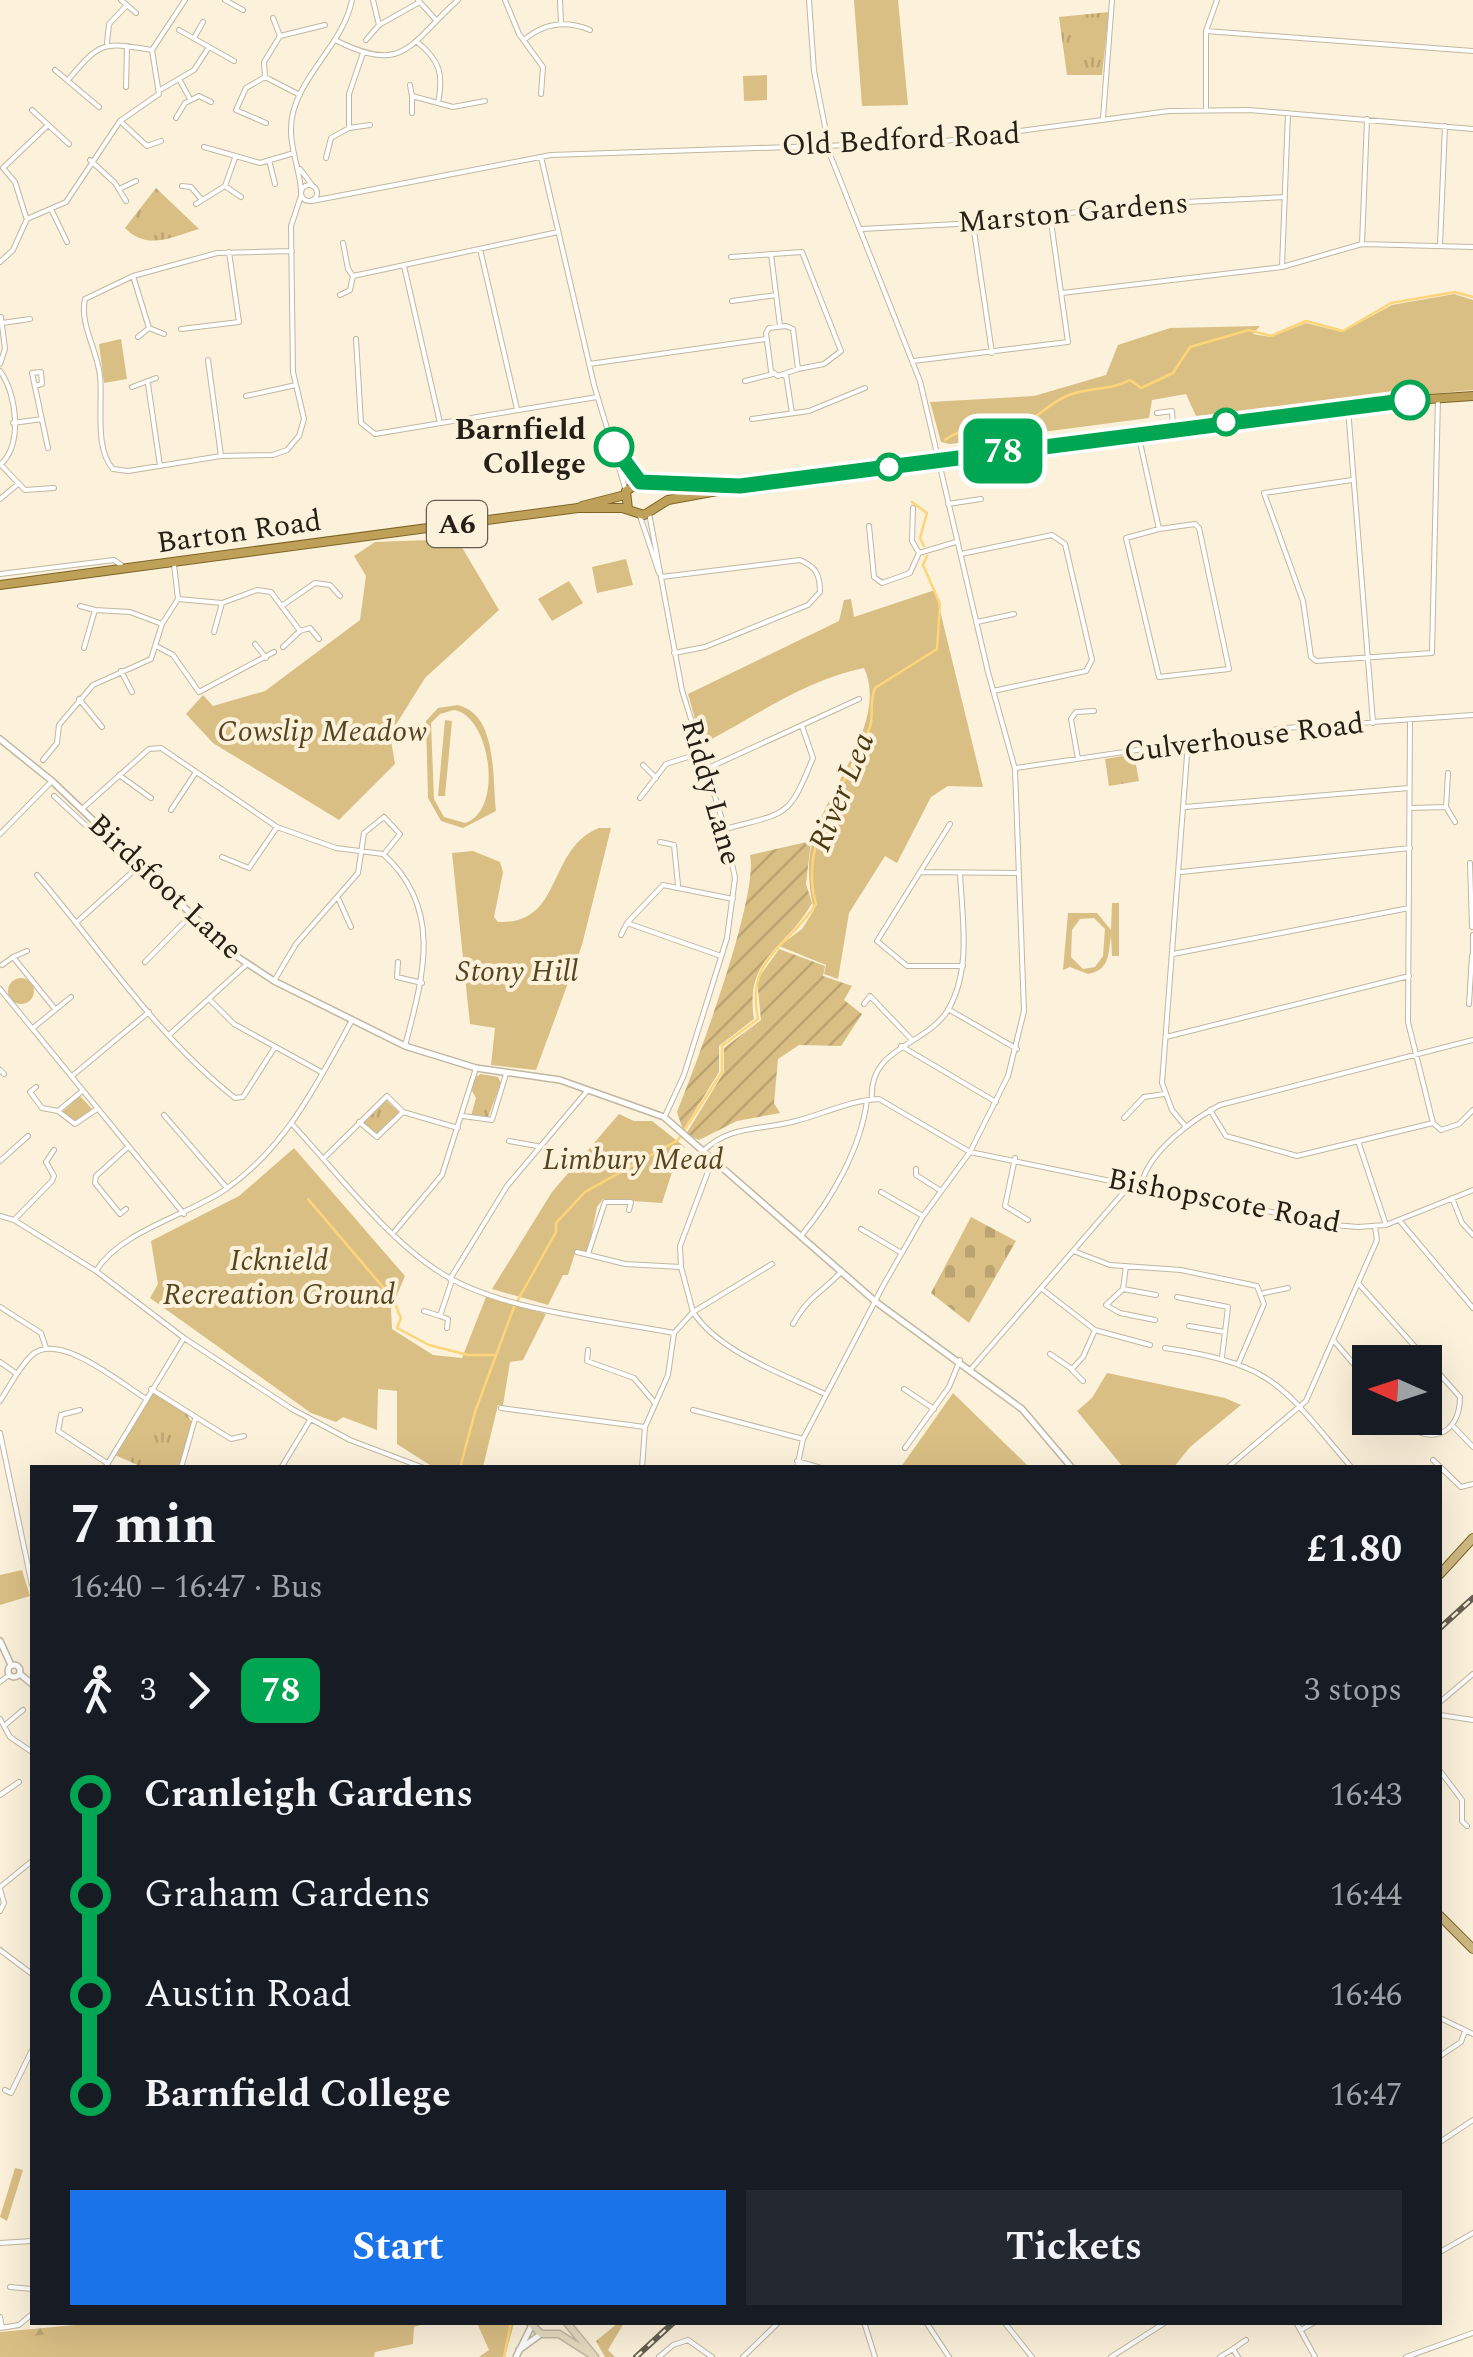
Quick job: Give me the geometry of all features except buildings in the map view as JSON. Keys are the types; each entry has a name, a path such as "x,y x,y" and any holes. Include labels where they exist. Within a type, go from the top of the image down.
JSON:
{"highway":[{"path":"647,512 668,500 740,486 1348,405 1472,396"},
{"path":"644,483 740,486"},
{"path":"644,483 657,494 647,512"},
{"name":"A6","path":"578,508 644,483"},
{"path":"626,493 628,510"},
{"name":"A6","path":"578,508 647,512"},
{"name":"Barton Road","path":"0,585 578,508"}],"main road":[{"path":"1442,1572 1473,1538"},
{"path":"1442,1918 1473,1950"},
{"path":"530,2325 540,2334 559,2334 596,2357"},
{"path":"559,2334 566,2325"},
{"path":"569,2325 596,2357"}],"street":[{"path":"160,90 152,50 185,0"},
{"path":"225,0 243,10"},
{"path":"292,252 229,252 133,276 85,299 83,313 96,349 105,459 120,471 222,456 280,453 299,436 304,418 296,384 292,252 291,226 301,194 290,130 300,94 335,40 352,0"},
{"path":"374,0 379,25"},
{"path":"335,40 378,58 398,55 458,0"},
{"path":"505,0 524,40 543,67 540,94"},
{"path":"560,0 561,24"},
{"path":"797,1464 803,1439 825,1394 902,1253 923,1216 970,1152 996,1102 1017,1049 1024,1012 1016,768 913,360 828,146 814,71 809,0"},
{"path":"1103,118 1112,0"},
{"path":"1206,110 1206,32 1217,0"},
{"path":"107,43 109,24 124,2 136,13"},
{"path":"366,40 379,25 418,2 436,20"},
{"path":"273,18 280,36"},
{"path":"194,38 203,22"},
{"path":"264,78 264,62 280,36 326,25"},
{"path":"524,40 547,25 590,30"},
{"path":"179,30 234,61"},
{"path":"1206,32 1473,51"},
{"path":"416,41 434,56 440,67 438,104"},
{"path":"68,80 94,49 107,43 152,50"},
{"path":"127,46 126,84 134,82"},
{"path":"27,219 52,210 76,190 90,160 120,122 160,90 194,70 209,47"},
{"path":"349,128 349,94 363,54"},
{"path":"56,70 98,107"},
{"path":"264,78 300,94"},
{"path":"264,78 246,88 236,110 266,122"},
{"path":"179,80 190,99"},
{"path":"410,85 412,113"},
{"path":"176,118 190,99 199,96 211,102"},
{"path":"412,96 453,108 485,101"},
{"path":"32,110 69,144"},
{"name":"Old Bedford Road","path":"299,208 311,201 540,157 828,146 1027,133 1103,118 1206,110 1473,129"},
{"path":"1282,267 1288,113"},
{"path":"1362,244 1367,120"},
{"path":"120,122 148,147"},
{"path":"326,158 330,138 349,128 370,125"},
{"path":"0,262 13,250 27,219 15,182 2,170 47,126"},
{"path":"1440,246 1445,126"},
{"path":"148,147 161,141"},
{"path":"146,156 148,147"},
{"path":"204,148 260,163 294,153"},
{"path":"540,157 598,397 621,463 626,493"},
{"path":"182,186 191,188 199,202 225,186 234,158"},
{"path":"90,160 126,201"},
{"path":"269,160 275,184"},
{"path":"298,165 314,187 332,197"},
{"path":"119,189 136,181"},
{"path":"225,186 241,197"},
{"path":"301,194 314,187"},
{"path":"301,194 311,201 314,187"},
{"name":"Marston Gardens","path":"861,229 972,224 1144,204 1286,198"},
{"path":"52,210 67,242"},
{"path":"913,360 1064,344 1069,338 1050,215"},
{"path":"972,224 992,354"},
{"path":"354,276 558,232"},
{"path":"340,295 350,290 354,276 343,243"},
{"path":"1062,293 1282,267 1362,244 1473,246"},
{"path":"480,249 518,409"},
{"path":"229,252 239,322"},
{"path":"731,257 802,252 841,354 786,375 773,374 745,382"},
{"path":"771,254 780,326"},
{"path":"404,266 440,423"},
{"path":"133,276 148,328"},
{"path":"732,301 776,295"},
{"path":"0,364 5,356 1,320 30,319"},
{"path":"180,329 248,320"},
{"path":"773,374 766,340 769,328 780,326 793,329 798,370"},
{"path":"148,328 164,334"},
{"path":"138,338 148,328"},
{"path":"356,338 364,429 375,434 598,397"},
{"path":"590,364 766,340"},
{"path":"208,360 222,456"},
{"path":"0,371 10,391 13,424 13,448 0,465 30,491 54,488"},
{"path":"786,375 792,413"},
{"path":"132,387 156,378"},
{"path":"148,384 160,466"},
{"path":"246,396 296,384"},
{"path":"38,385 48,448"},
{"path":"752,419 809,411 865,388"},
{"path":"0,393 10,391"},
{"path":"1352,480 1268,491 1264,497 1296,574 1312,657 1367,658 1435,650 1438,398"},
{"path":"1348,405 1372,722"},
{"path":"1158,413 1180,410"},
{"path":"1172,411 1173,429"},
{"path":"13,424 42,419"},
{"path":"1138,434 1159,529"},
{"path":"299,436 310,441"},
{"path":"621,463 644,483"},
{"path":"0,499 18,484"},
{"path":"948,504 980,498"},
{"path":"869,526 877,581 910,574 918,553 912,542 913,508"},
{"name":"Riddy Lane","path":"647,512 674,653 725,829 735,899 684,1075 664,1117"},
{"name":"Riddy Lane","path":"647,512 646,524 661,577"},
{"path":"1199,528 1229,668 1160,677 1126,538 1159,529 1199,528"},
{"path":"959,554 1052,535 1065,544 1092,660 1086,670 994,691"},
{"path":"918,553 956,542"},
{"name":"Barton Road","path":"0,574 114,560 119,561 122,570"},
{"path":"661,577 800,560 812,565 820,576 820,592 808,605 706,647 674,653"},
{"path":"43,760 57,743 59,726 93,685 145,664 158,647 162,624 178,599 174,564"},
{"path":"32,570 33,581"},
{"path":"283,605 315,583 330,585 340,596"},
{"path":"178,599 222,603 258,590 271,592 300,631"},
{"path":"214,632 222,603"},
{"path":"80,606 130,612 162,624"},
{"path":"84,648 96,610"},
{"path":"977,622 1014,614"},
{"path":"283,647 300,631 310,628 320,639"},
{"path":"255,644 266,658"},
{"path":"158,647 173,655 199,692 274,652"},
{"path":"121,671 132,692"},
{"path":"79,699 102,727"},
{"path":"706,769 858,699"},
{"path":"1078,759 1072,718 1076,712 1094,710"},
{"name":"Culverhouse Road","path":"1016,768 1285,728 1473,715"},
{"path":"1410,720 1408,1022 1432,1123 1441,1130 1454,1127 1473,1110"},
{"path":"725,829 785,812 794,804 813,758 802,726"},
{"name":"Birdsfoot Lane","path":"0,739 52,781 191,915 247,964 274,980 405,1046 476,1068 550,1078 664,1117 876,1302 1022,1408 1070,1465"},
{"path":"1186,1127 1164,1094 1188,742"},
{"path":"57,743 64,753"},
{"path":"81,809 149,749 161,748 277,827 308,840 383,854 417,894 423,912 422,983 405,1046"},
{"path":"640,798 666,764 701,753"},
{"path":"643,765 656,778"},
{"path":"171,810 196,772"},
{"path":"1448,773 1446,808 1455,822"},
{"path":"118,776 151,798"},
{"path":"0,834 52,781"},
{"path":"1183,807 1409,788"},
{"path":"54,796 64,796 89,820 93,832"},
{"path":"1410,808 1446,808"},
{"path":"274,980 307,930 339,900 358,873 364,833 384,817 400,834 398,842 383,854"},
{"path":"950,824 878,945 907,966 963,966"},
{"path":"222,857 249,868 277,827"},
{"path":"660,842 674,845 678,885"},
{"path":"1178,872 1410,848"},
{"path":"1470,863 1472,927"},
{"path":"77,922 140,865"},
{"path":"920,872 1020,873"},
{"path":"801,1236 824,1206 861,1132 876,1071 948,1010 963,966 960,873"},
{"path":"37,875 201,1072 239,1099 275,1047"},
{"path":"621,934 656,888 678,885 735,899"},
{"path":"339,900 351,927"},
{"path":"1172,954 1409,908"},
{"path":"145,962 191,915"},
{"path":"627,923 721,956"},
{"path":"1468,1004 1473,935"},
{"path":"2,965 27,951"},
{"path":"13,957 56,1009"},
{"path":"398,962 397,977 422,983"},
{"path":"169,1036 211,1002 247,964"},
{"path":"1166,1037 1408,976"},
{"path":"0,990 184,1214"},
{"path":"864,1004 870,996 912,1040"},
{"path":"33,1028 71,997"},
{"path":"211,1002 234,1024 323,1072"},
{"path":"948,1010 1017,1049"},
{"path":"71,1077 150,1012"},
{"path":"96,1271 124,1241 184,1214 227,1188 260,1160 292,1124 351,1022"},
{"path":"1142,1182 1147,1169 1186,1127 1210,1110 1473,1040"},
{"path":"901,1046 996,1102"},
{"path":"394,1232 442,1175 476,1068"},
{"path":"462,1116 492,1120 506,1074"},
{"path":"36,1088 30,1092 42,1108 58,1111 78,1124 97,1109"},
{"path":"440,1316 452,1279 492,1209 537,1146 588,1090"},
{"path":"58,1111 82,1091"},
{"path":"1124,1118 1144,1097 1164,1094"},
{"path":"324,1158 386,1096 402,1112 458,1128"},
{"path":"702,1152 739,1129 793,1122 870,1099 886,1100 970,1152"},
{"path":"1210,1110 1226,1136 1298,1156 1432,1123"},
{"path":"359,1122 376,1137 402,1112"},
{"path":"164,1115 227,1188"},
{"path":"292,1124 394,1232 452,1279 523,1303 674,1333"},
{"path":"0,1162 28,1136"},
{"path":"509,1141 537,1146"},
{"path":"1358,1141 1386,1224"},
{"path":"126,1209 120,1214 96,1183 96,1176 128,1147"},
{"path":"14,1220 52,1181 54,1176 46,1162 54,1150"},
{"name":"Bishopscote Road","path":"970,1152 1015,1158 1130,1186 1142,1182 1324,1224 1376,1227 1473,1190"},
{"path":"1015,1158 1005,1206 1028,1220"},
{"path":"712,1160 685,1226 680,1267 693,1312 703,1327 769,1368 825,1394"},
{"path":"916,1169 916,1175 941,1192"},
{"path":"972,1368 1130,1186"},
{"path":"881,1192 923,1216"},
{"path":"1452,1198 1462,1223 1473,1235"},
{"path":"588,1254 604,1202 630,1202 630,1210"},
{"path":"0,1216 14,1220 96,1271 184,1338 310,1419 350,1440 417,1465"},
{"path":"1398,1220 1473,1308"},
{"path":"1231,1465 1303,1406 1377,1240 1376,1227"},
{"path":"861,1229 902,1253"},
{"path":"577,1252 625,1264 680,1267"},
{"path":"1076,1252 1126,1266 1180,1270 1257,1286 1263,1293 1264,1304 1239,1362"},
{"path":"642,1465 645,1427 668,1375 674,1333 693,1312 772,1264"},
{"path":"1122,1290 1126,1266"},
{"path":"793,1324 809,1296 829,1285 842,1271"},
{"path":"1358,1283 1460,1397 1460,1411 1452,1426 1442,1430"},
{"path":"1263,1293 1288,1288"},
{"path":"1042,1289 1095,1330 1150,1345"},
{"path":"1155,1320 1120,1313 1104,1303 1122,1290 1156,1295"},
{"path":"1177,1298 1228,1307 1222,1356"},
{"path":"0,1306 42,1332 46,1348"},
{"path":"424,1311 448,1319 447,1328"},
{"path":"1188,1326 1225,1332"},
{"path":"1072,1369 1095,1330"},
{"path":"80,1410 61,1415 58,1431 106,1465 184,1338"},
{"path":"1333,1340 1352,1362"},
{"path":"0,1400 33,1354 46,1348 67,1350 145,1398"},
{"path":"1165,1348 1239,1362 1303,1406 1350,1465"},
{"path":"588,1350 586,1361 634,1378 654,1402"},
{"path":"1050,1354 1083,1381"},
{"path":"905,1448 934,1409 960,1360"},
{"path":"0,1362 17,1374"},
{"path":"904,1388 934,1409"},
{"path":"152,1389 231,1438 244,1436"},
{"path":"501,1408 645,1427"},
{"path":"692,1410 803,1439"},
{"path":"183,1465 196,1417"},
{"path":"283,1465 310,1419"},
{"path":"1452,1426 1473,1447"},
{"path":"0,1433 30,1574"},
{"path":"398,1465 401,1458"},
{"path":"1433,1460 1438,1465"},
{"path":"1442,1469 1461,1488 1473,1484"},
{"path":"1442,1558 1449,1565"},
{"path":"0,1641 11,1665 9,1675"},
{"path":"11,1665 18,1666 20,1674 30,1682"},
{"path":"0,1682 9,1675 20,1674"},
{"path":"1442,1700 1473,1674"},
{"path":"4,1726 23,1710"},
{"path":"1442,1716 1473,1720"},
{"path":"0,1718 10,1737 30,1751"},
{"path":"1442,1774 1462,1800 1461,1815 1468,1826"},
{"path":"0,1795 19,1782"},
{"path":"0,1911 4,1903 0,1888 30,1863"},
{"path":"0,1951 30,1973"},
{"path":"1442,2019 1473,2034"},
{"path":"1442,2055 1461,2042 1466,2031"},
{"path":"5,2090 12,2094 30,2054"},
{"path":"1442,2141 1473,2120"},
{"path":"1442,2251 1473,2233"},
{"path":"0,2243 30,2240"},
{"path":"10,2287 30,2288"},
{"path":"0,2317 1,2327 19,2325 30,2316"},
{"path":"516,2355 529,2325"},
{"path":"743,2357 777,2325"},
{"path":"865,2325 874,2356"},
{"path":"928,2325 949,2357"},
{"path":"1006,2325 1032,2357"},
{"path":"1110,2357 1161,2325"},
{"path":"1298,2325 1315,2357"},
{"path":"1301,2330 1310,2325"},
{"path":"1406,2357 1473,2333"},
{"path":"516,2355 540,2334"},
{"path":"660,2357 673,2345 688,2340 712,2357"},
{"path":"1220,2357 1246,2340"},
{"path":"1233,2349 1238,2357"}],"green space":[{"path":"854,0 898,0 908,105 862,106"},
{"path":"1109,12 1102,75 1067,75 1059,17"},
{"path":"767,75 767,100 744,101 743,76"},
{"path":"156,188 199,229 151,241 125,228"},
{"path":"1454,294 1473,300 1473,390 1196,416 1186,394 1152,400 1149,418 950,444 941,442 930,402 1034,396 1106,375 1118,345 1170,328 1260,326 1253,334 1270,337 1306,323 1342,332 1392,305"},
{"path":"121,339 127,379 104,383 99,344"},
{"name":"Cowslip Meadow","path":"457,539 499,610 425,678 390,734 395,764 339,820 213,743 186,714 203,695 213,706 265,691 360,620 366,576 354,556 375,542"},
{"path":"626,559 633,585 597,593 592,567"},
{"path":"569,581 583,603 552,621 538,599"},
{"path":"935,590 983,787 948,786 931,797 897,863 885,856 849,913 838,979 824,974 826,965 779,946 802,929 814,910 809,871 812,842 863,730 869,708 864,668 800,690 702,744 688,694 839,621 844,600 851,599 854,617"},
{"path":"458,705 471,711 487,734 491,749 496,811 463,828 441,821 428,798 426,721 438,708","holes":["454,710 467,716 484,745 488,784 477,815 465,823 444,817 434,799 431,723 440,714"]},
{"path":"445,720 452,721 445,796 438,796"},
{"path":"1134,754 1139,781 1109,786 1105,759"},
{"name":"Stony Hill","path":"599,828 611,828 582,945 536,1070 491,1065 495,1028 470,1024 452,853 473,851 500,862 503,872 494,917 498,922 519,920 534,912 545,899 582,838"},
{"path":"811,841 806,884 812,903 761,967 755,981 754,1019 719,1046 719,1072 683,1130 677,1112 736,942 750,876 750,855"},
{"path":"1112,903 1119,903 1119,956 1112,956 1111,936 1107,960 1100,969 1088,974 1070,967 1063,970 1068,913 1097,913 1111,930","holes":["1094,918 1105,929 1103,956 1095,967 1083,969 1071,957 1072,930 1080,919"]},
{"path":"779,949 825,966 823,976 852,986 844,1000 862,1014 841,1046 799,1045 778,1059 774,1103 780,1113 737,1121 699,1140 686,1134 724,1072 724,1048 761,1020 757,980"},
{"path":"21,978 30,982 34,991 30,1000 21,1004 12,1000 8,991 12,982"},
{"path":"475,1077 498,1077 501,1083 487,1120 471,1116 476,1098 472,1091"},
{"path":"80,1096 93,1110 74,1122 62,1112"},
{"path":"386,1100 399,1112 375,1135 363,1122"},
{"name":"Limbury Mead","path":"619,1114 634,1121 652,1121 685,1147 675,1163 662,1203 603,1199 597,1207 588,1252 576,1250 568,1275 563,1275 548,1305 492,1289 552,1192"},
{"name":"Icknield Recreation Ground","path":"294,1148 405,1276 391,1309 392,1329 433,1355 462,1358 486,1297 546,1314 523,1360 510,1362 503,1405 498,1405 483,1465 430,1465 397,1444 397,1391 378,1389 377,1430 343,1417 336,1422 311,1413 150,1298 158,1284 151,1241 239,1196"},
{"path":"971,1217 1016,1241 969,1323 931,1293"},
{"path":"1107,1373 1225,1398 1241,1405 1190,1447 1176,1465 1121,1465 1077,1411 1092,1398"},
{"path":"153,1393 187,1414 192,1423 180,1465 138,1465 115,1455"},
{"path":"953,1393 1027,1465 902,1465"},
{"path":"22,1570 30,1596 0,1605 0,1575"},
{"path":"15,2168 23,2170 7,2221 0,2217"},
{"path":"75,2325 113,2327 0,2348 0,2332"},
{"path":"105,2325 420,2325 414,2327 413,2344 375,2352 374,2357 0,2357 0,2341"},
{"path":"478,2325 513,2325 505,2357 479,2357 489,2350"},
{"path":"616,2325 623,2325 608,2350 615,2357 605,2357 596,2341"}],"waterway":[{"name":"River Lea","path":"945,440 969,430 1004,430 1021,425 1062,398 1077,393 1130,380 1141,388 1173,373 1190,347 1249,330 1271,336 1306,321 1343,331 1391,303 1455,292 1473,297"},
{"name":"River Lea","path":"912,502 927,513 920,538 924,546"},
{"name":"River Lea","path":"461,1465 475,1412 514,1307 556,1232 556,1223 585,1192 678,1140 722,1072 722,1046 758,1019 756,998 763,967 816,904 812,880 819,834 870,727 875,688 937,649 940,604 923,565 927,556"},
{"path":"308,1199 393,1299 401,1318 397,1328 429,1345 468,1355 496,1355"},
{"name":"River Lea","path":"504,2357 510,2325"}],"railway":[{"path":"1442,1626 1473,1598"},
{"path":"636,2357 671,2325"}],"bus line":[{"name":"78","path":"614,447 621,463 640,482 740,486 1410,400"}],"place":[{"name":"Barnfield College","path":"614,447"}]}
